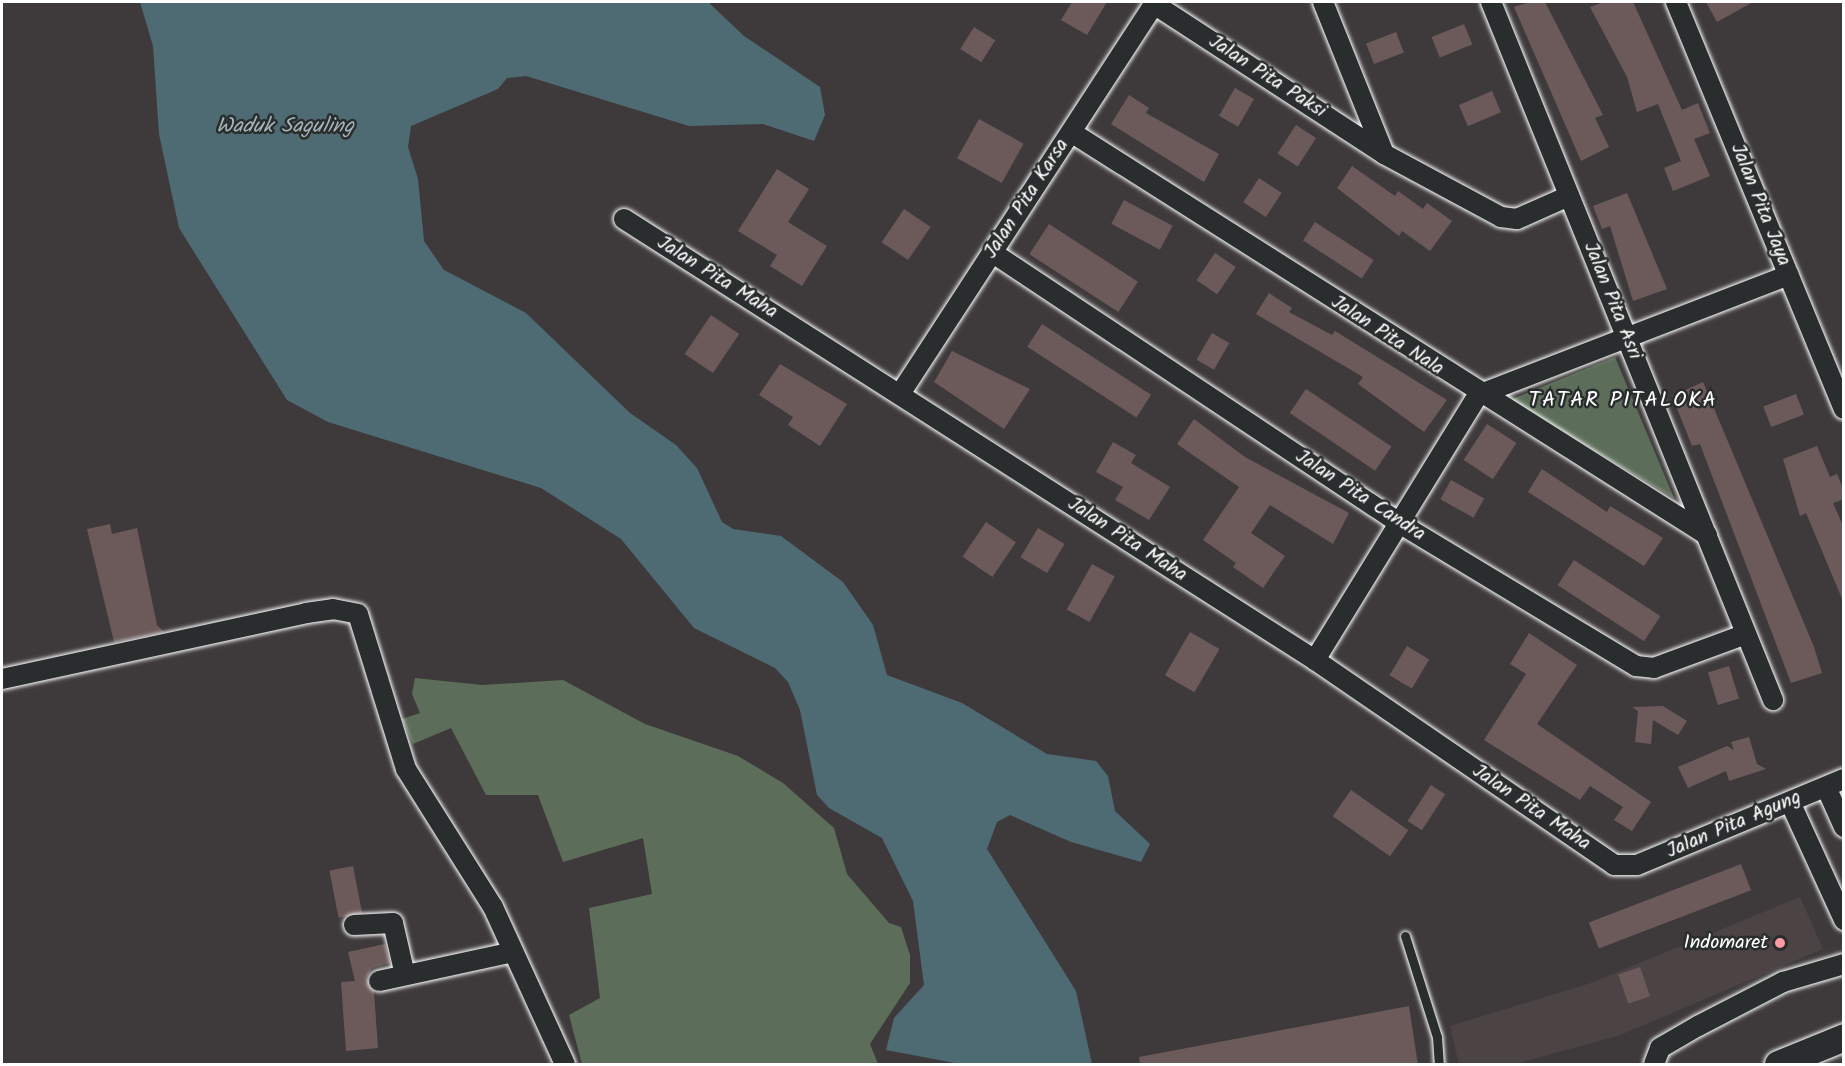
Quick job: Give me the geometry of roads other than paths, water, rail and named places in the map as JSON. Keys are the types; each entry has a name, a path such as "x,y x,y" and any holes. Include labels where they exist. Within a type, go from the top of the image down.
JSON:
{"main road":[{"path":"1778,1065 1844,1037"}],"street":[{"name":"Jalan Pita Paksi","path":"1155,2 1384,154 1509,219 1569,196"},
{"name":"Jalan Pita Karsa","path":"900,394 1155,2"},
{"path":"1323,2 1384,154"},
{"name":"Jalan Pita Asri","path":"1491,2 1773,700"},
{"name":"Jalan Pita Jaya","path":"1676,2 1844,409"},
{"name":"Jalan Pita Nala","path":"1071,132 1478,395 1707,536"},
{"name":"Jalan Pita Maha","path":"624,219 1315,660 1624,867"},
{"name":"Jalan Pita Candra","path":"993,253 1399,523 1645,670 1746,634"},
{"path":"1315,660 1478,395 1789,275"},
{"path":"2,679 306,613 333,609 358,614 405,768 452,837 513,952 565,1065"},
{"path":"1835,783 1844,827"},
{"name":"Jalan Pita Agung","path":"1624,867 1835,783"},
{"path":"1790,802 1844,920"},
{"path":"354,925 393,923 405,975"},
{"path":"379,981 513,952"},
{"path":"1654,1065 1660,1048 1698,1026 1783,982 1844,964"}],"lane":[{"path":"1405,936 1437,1036 1439,1065"}],"water":[{"name":"Waduk Saguling","path":"140,2 708,2 744,36 820,87 825,115 814,141 763,124 689,126 526,76 507,78 498,89 411,126 408,147 418,179 424,241 444,270 526,313 630,413 676,445 697,468 722,522 733,529 781,536 843,582 873,625 887,675 962,703 1047,754 1096,761 1108,776 1115,811 1150,844 1141,862 1071,842 1010,815 997,822 987,849 1076,991 1092,1064 960,1064 886,1050 894,1018 924,985 913,901 882,838 829,808 817,795 800,710 788,682 775,668 694,628 621,539 541,488 328,422 287,400 179,228 159,134 153,46"}],"place":[{"name":"Indomaret","path":"1780,943"}],"district":[{"name":"TATAR PITALOKA","path":"1623,401"}]}
